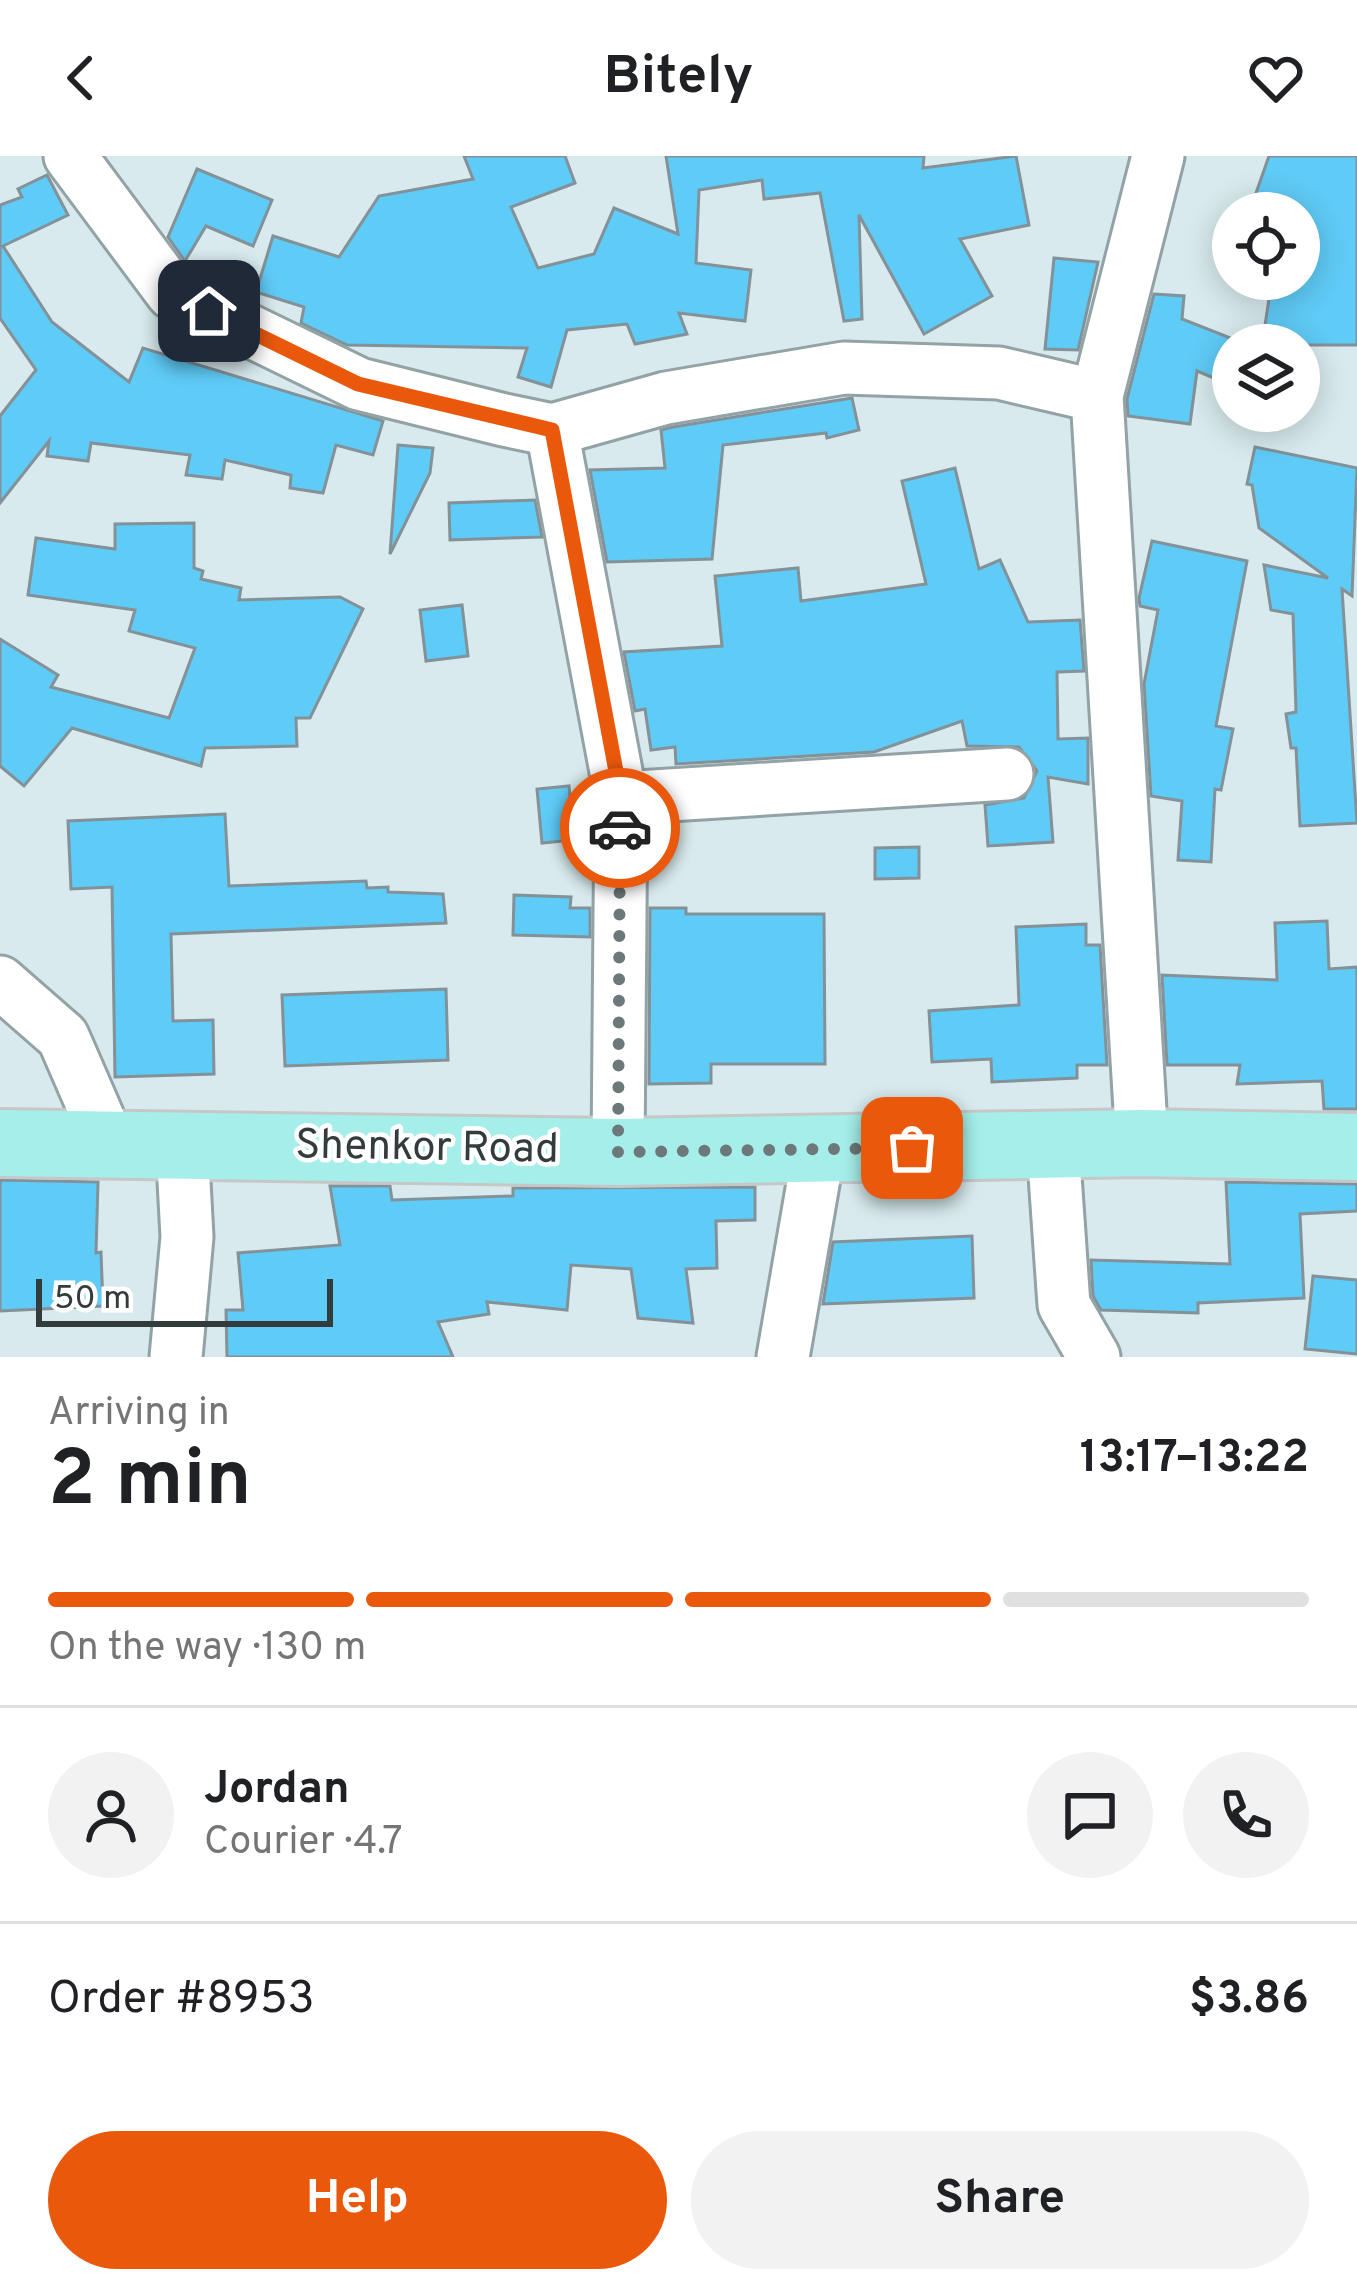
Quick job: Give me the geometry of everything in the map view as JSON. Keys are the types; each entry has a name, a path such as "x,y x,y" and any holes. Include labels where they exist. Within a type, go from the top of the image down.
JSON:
{"main road":[{"name":"Shenkor Road","path":"0,1143 618,1152 1142,1143 1357,1147"}],"street":[{"path":"70,156 172,293 358,384 552,430 666,398 844,368 999,373 1097,396"},
{"path":"1142,1143 1097,396 1157,156"},
{"path":"552,430 621,798 618,1152"},
{"path":"621,798 1007,774"},
{"path":"0,982 63,1037 110,1143"},
{"path":"176,1357 187,1237 182,1144"},
{"path":"1053,1148 1064,1306 1094,1357"},
{"path":"783,1357 819,1149"}],"building":[{"path":"464,156 565,156 575,183 511,207 538,268 594,254 614,208 678,234 666,156 924,156 923,168 1016,156 1029,225 960,239 992,296 924,334 859,215 862,319 844,321 820,193 764,199 762,180 699,190 696,263 751,270 745,321 679,313 687,334 635,344 627,324 567,330 551,387 518,377 527,348 347,345 301,323 304,307 256,292 273,236 339,257 379,196 473,179"},
{"path":"1269,156 1357,156 1357,345 1320,345 1320,324 1265,324 1269,300 1320,300 1320,192 1256,192"},
{"path":"197,169 272,200 253,246 206,226 185,261 168,237"},
{"path":"47,175 68,215 3,246 52,322 129,382 143,348 383,421 373,455 336,445 323,493 290,488 291,475 225,460 222,479 186,475 190,455 91,443 88,461 47,456 49,441 0,503 0,416 36,370 0,318 0,205 22,197 18,189"},
{"path":"1054,258 1098,262 1078,350 1045,349"},
{"path":"1154,294 1184,296 1182,319 1212,331 1212,377 1197,371 1190,424 1128,416 1127,399"},
{"path":"852,398 859,430 827,438 826,433 723,445 712,559 607,562 590,470 665,468 661,430"},
{"path":"398,445 433,448 430,473 390,554"},
{"path":"1255,447 1357,468 1352,596 1342,589 1357,823 1300,826 1296,748 1291,748 1286,714 1296,712 1293,614 1271,610 1264,565 1328,578 1259,528 1252,485 1247,484"},
{"path":"955,468 979,569 1000,560 1028,622 1080,620 1084,671 1057,672 1058,739 1088,738 1088,784 1048,777 1053,842 988,846 985,805 1024,798 1037,771 1019,747 967,746 962,721 874,752 676,764 675,747 651,750 645,709 635,711 624,652 722,646 715,576 798,568 801,601 926,584 902,481"},
{"path":"535,500 542,537 450,540 449,503"},
{"path":"194,523 194,568 203,571 201,579 241,588 239,600 340,597 363,609 310,718 296,718 297,746 205,748 201,766 72,728 24,786 0,766 0,639 58,675 51,687 169,718 195,648 129,631 135,610 28,595 36,538 115,549 115,524"},
{"path":"1152,541 1247,561 1216,726 1233,729 1221,790 1215,789 1211,862 1178,860 1182,801 1151,796 1144,684 1158,610 1140,606 1139,598"},
{"path":"462,605 468,656 426,661 420,610"},
{"path":"569,786 574,840 542,843 537,789"},
{"path":"225,814 229,886 366,881 367,888 388,887 388,892 443,894 446,923 171,934 173,1021 213,1020 214,1074 115,1077 112,887 71,889 68,821"},
{"path":"919,847 919,878 875,879 875,848"},
{"path":"514,895 571,897 570,908 590,908 590,937 513,935"},
{"path":"650,908 686,908 686,914 824,914 825,1064 711,1064 711,1083 649,1084"},
{"path":"1327,921 1329,969 1357,967 1357,1109 1324,1109 1322,1081 1237,1084 1240,1065 1167,1065 1162,975 1277,980 1275,923"},
{"path":"1086,924 1086,945 1100,945 1107,1065 1077,1065 1077,1078 992,1082 991,1059 932,1062 929,1011 1019,1005 1016,927"},
{"path":"446,989 448,1060 285,1066 282,995"},
{"path":"0,1180 98,1182 96,1253 101,1252 103,1306 0,1311"},
{"path":"1226,1182 1357,1184 1357,1211 1300,1214 1304,1298 1198,1303 1198,1313 1101,1310 1093,1296 1091,1260 1230,1264"},
{"path":"330,1186 390,1186 392,1200 513,1196 513,1188 755,1187 755,1220 716,1221 717,1268 686,1269 693,1323 638,1318 631,1269 571,1265 567,1310 487,1302 489,1314 438,1322 453,1357 227,1357 226,1310 243,1310 238,1253 340,1245"},
{"path":"972,1236 974,1298 823,1304 833,1242"},
{"path":"1313,1276 1357,1280 1357,1354 1305,1349"}],"way so far":[{"path":"620,828 618,1152 912,1148"}],"route":[{"path":"209,311 358,384 552,430 621,798 620,828"}]}
